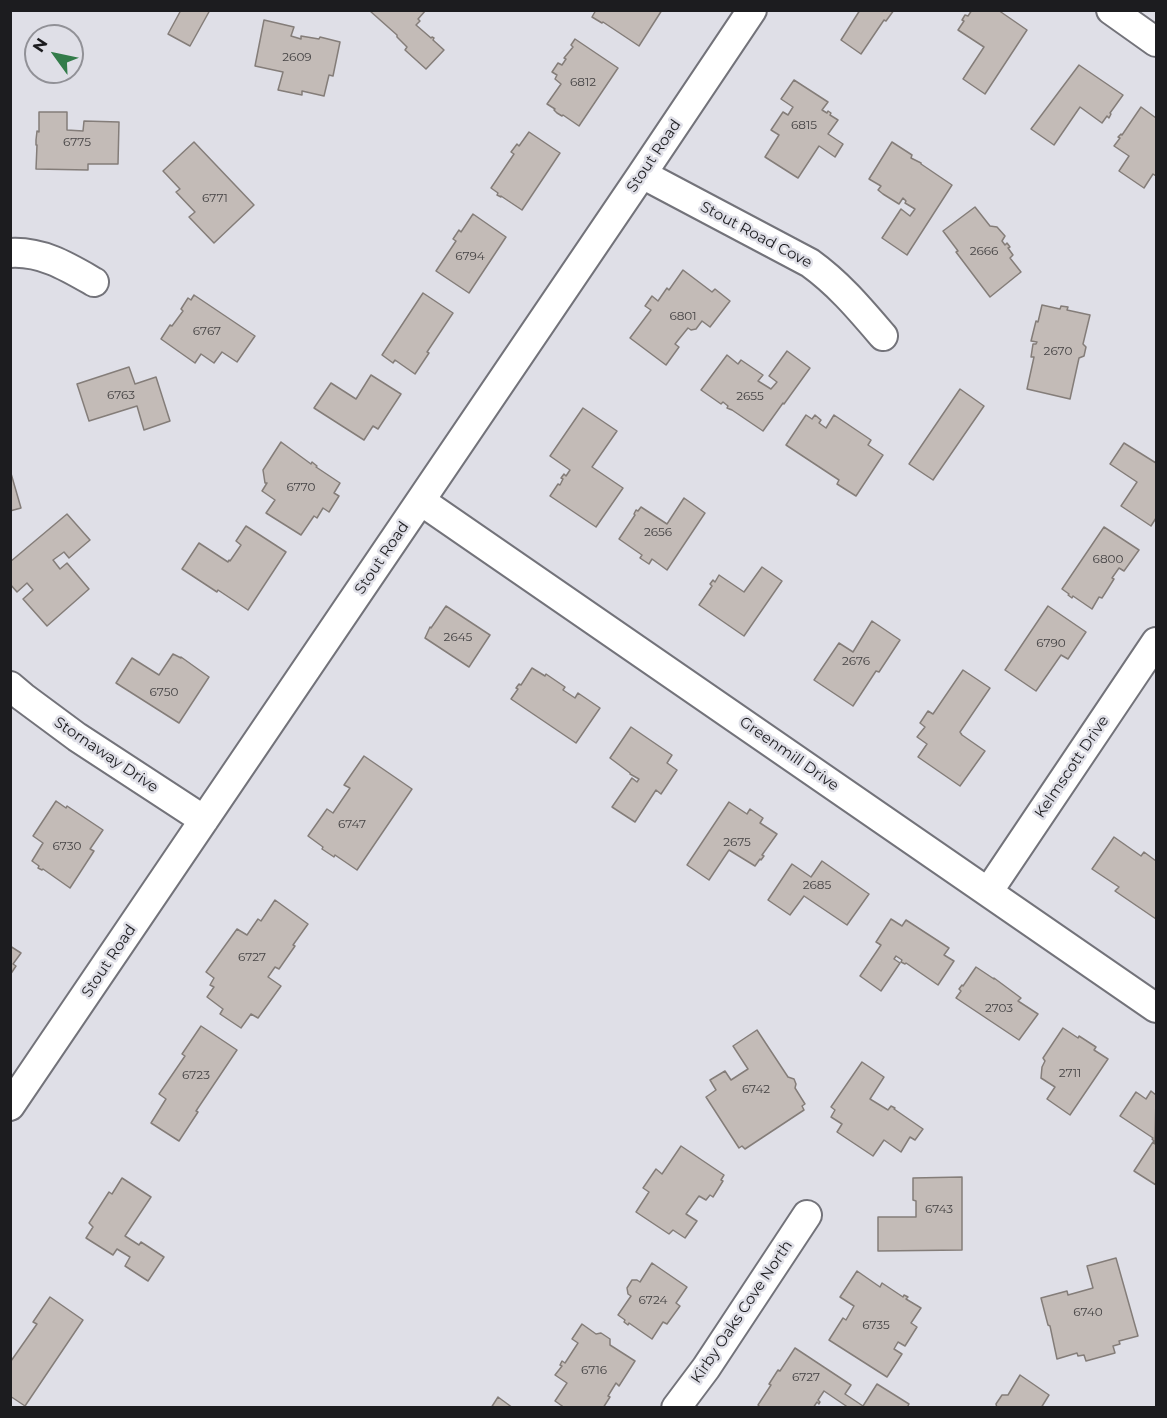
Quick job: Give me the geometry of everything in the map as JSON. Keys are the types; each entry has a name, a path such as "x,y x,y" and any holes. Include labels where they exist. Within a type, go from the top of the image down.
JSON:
{"street":[{"name":"Stout Road","path":"10,1106 752,10"},
{"path":"1111,10 1156,42"},
{"name":"Stout Road Cove","path":"642,174 810,263 845,292 883,336"},
{"path":"10,253 31,253 47,258 94,282"},
{"name":"Greenmill Drive","path":"421,501 1156,1008"},
{"name":"Kelmscott Drive","path":"988,892 1156,642"},
{"name":"Stornaway Drive","path":"10,686 77,736 204,820"},
{"name":"Kirby Oaks Cove North","path":"676,1407 706,1368 807,1215"}],"building":[{"path":"181,10 210,10 190,46 168,34"},
{"path":"426,10 416,25 434,38 433,40 444,50 426,69 405,50 407,47 397,35 370,11"},
{"path":"596,10 662,10 639,46 592,17"},
{"path":"860,10 894,10 886,21 884,20 861,54 841,40"},
{"path":"972,10 998,10 1027,30 985,94 963,79 984,47 958,30 965,15 968,16"},
{"path":"264,20 294,27 291,36 301,39 301,36 319,39 320,37 340,42 333,76 329,75 324,96 302,91 302,95 278,90 283,72 255,66"},
{"path":"575,39 618,68 579,126 547,104 561,84 555,79 557,75 552,72 558,63 562,65"},
{"path":"1079,65 1123,95 1109,118 1107,116 1102,123 1080,107 1054,145 1031,129"},
{"path":"794,80 828,102 822,110 827,113 828,111 838,120 828,134 843,144 835,157 819,146 798,178 765,157 779,135 771,130 783,112 788,115 793,107 781,99"},
{"path":"1141,107 1156,118 1156,176 1153,174 1144,188 1119,171 1129,156 1114,146 1120,138 1118,137 1122,135"},
{"path":"39,112 67,112 67,130 83,131 84,121 119,122 118,164 88,164 88,170 36,169"},
{"path":"529,132 560,153 522,210 497,195 498,193 491,188 514,154 511,152 517,144 519,146"},
{"path":"194,142 254,205 214,243 189,217 195,212 176,192 180,189 163,171"},
{"path":"892,142 912,155 911,158 952,185 907,255 882,238 901,209 910,216 915,209 905,203 903,198 899,204 883,194 878,190 881,186 869,179"},
{"path":"975,207 990,226 997,227 1005,236 1002,241 1010,247 1008,248 1013,255 1010,258 1021,272 990,297 943,231"},
{"path":"473,214 506,237 469,293 436,271 456,241 453,239 459,230 461,232"},
{"path":"683,270 712,292 715,289 730,301 710,327 702,321 696,329 688,328 675,344 679,347 666,365 630,338 651,310 645,306 652,296 658,301"},
{"path":"423,293 453,313 415,374 395,360 393,363 382,355"},
{"path":"194,295 255,336 237,362 222,352 214,363 201,354 195,363 161,339 183,311 181,309 188,298 191,300"},
{"path":"1042,305 1060,309 1061,306 1068,307 1067,310 1090,315 1083,344 1086,347 1084,356 1079,358 1070,399 1027,389 1034,357 1031,357 1033,344 1037,342 1031,341"},
{"path":"787,351 810,368 763,431 727,408 728,406 723,402 721,404 701,390 727,355 738,364 741,360 763,375 758,381 771,389 777,382 769,376"},
{"path":"129,367 135,384 156,377 170,421 144,430 137,406 89,421 77,384"},
{"path":"371,375 401,394 378,429 373,426 364,440 314,408 331,383 356,399"},
{"path":"960,389 984,406 933,480 909,464"},
{"path":"583,408 617,431 592,467 623,488 596,527 550,496 558,484 560,485 564,474 566,476 570,470 550,456"},
{"path":"806,415 812,419 815,415 821,420 819,423 826,428 834,415 871,440 868,445 883,455 856,496 837,484 839,480 786,445"},
{"path":"281,442 340,483 334,493 339,496 329,512 323,508 317,518 314,516 301,535 266,513 275,500 262,491 267,483 265,483 263,470"},
{"path":"1124,443 1156,463 1156,518 1151,526 1121,506 1137,482 1110,464"},
{"path":"10,470 21,508 10,511"},
{"path":"684,498 705,513 667,570 652,559 649,564 640,558 642,555 619,539 636,510 638,511 641,507 667,524"},
{"path":"67,514 90,540 69,558 64,552 53,560 60,569 67,563 89,589 47,626 23,599 33,590 27,583 17,592 10,584 10,562"},
{"path":"246,526 286,552 248,610 182,569 199,543 228,562 230,561 241,545 236,541"},
{"path":"1104,527 1139,550 1124,571 1119,568 1102,598 1099,597 1092,609 1073,596 1072,598 1062,589"},
{"path":"762,567 782,581 744,636 699,605 712,586 710,584 713,580 715,582 719,575 744,592"},
{"path":"446,606 490,635 469,667 425,638 430,627"},
{"path":"1048,606 1086,632 1068,659 1061,655 1036,691 1005,670"},
{"path":"872,621 900,640 853,706 814,680 839,643 853,652"},
{"path":"173,654 209,677 179,723 116,683 132,658 159,675"},
{"path":"532,668 565,687 563,690 575,698 578,693 600,708 576,743 511,699 518,689 516,688 519,684 521,685"},
{"path":"963,670 990,688 960,732 985,751 960,786 918,757 927,744 917,737 925,727 920,723 928,711 933,714"},
{"path":"631,727 672,755 667,763 677,770 661,794 656,790 635,822 612,807 632,778 637,782 639,779 610,758"},
{"path":"364,756 412,789 357,870 322,849 323,847 308,836 327,809 333,813 350,788 344,785"},
{"path":"56,801 103,830 90,849 94,851 70,888 43,869 38,868 39,866 32,861 43,843 33,836"},
{"path":"729,802 747,814 750,809 763,818 760,823 777,834 755,866 729,850 709,880 687,865"},
{"path":"1114,837 1141,856 1144,852 1156,861 1156,919 1115,891 1119,887 1092,869"},
{"path":"822,861 869,894 847,925 804,896 790,915 768,900 792,864 811,877"},
{"path":"275,900 308,924 279,969 275,967 268,977 281,986 258,1018 251,1014 241,1028 220,1014 223,1009 207,997 214,987 210,985 214,978 206,972 237,929 247,935 258,919 261,921"},
{"path":"891,919 902,926 906,920 949,948 944,955 954,961 938,985 901,962 902,960 896,956 894,959 900,963 881,991 860,976 881,945 876,942"},
{"path":"10,946 21,953 13,964 16,966 10,975"},
{"path":"976,967 1021,998 1018,1001 1038,1014 1019,1040 956,998 961,991 959,989"},
{"path":"201,1026 237,1050 179,1141 151,1123 166,1099 159,1094 185,1056 182,1054"},
{"path":"1063,1028 1096,1047 1094,1050 1108,1059 1070,1115 1047,1099 1055,1087 1041,1078 1045,1061 1043,1058"},
{"path":"757,1030 788,1077 794,1079 795,1088 805,1104 802,1106 804,1110 745,1149 742,1146 739,1148 706,1097 716,1090 710,1080 725,1071 731,1080 748,1069 733,1046"},
{"path":"862,1062 884,1077 870,1099 888,1110 891,1106 895,1108 923,1129 915,1140 910,1137 901,1152 884,1140 873,1156 837,1132 842,1124 831,1117 835,1110 831,1107"},
{"path":"1151,1091 1156,1095 1155,1142 1153,1138 1120,1116 1136,1092 1146,1099"},
{"path":"1153,1142 1156,1145 1156,1185 1134,1171"},
{"path":"681,1146 724,1175 713,1197 710,1195 706,1200 699,1196 686,1214 697,1221 685,1238 673,1230 669,1234 636,1212 649,1192 643,1188 656,1169 662,1174"},
{"path":"962,1177 962,1250 878,1251 878,1217 916,1217 913,1178"},
{"path":"122,1178 151,1197 125,1236 139,1245 141,1242 164,1257 148,1281 125,1266 130,1257 117,1249 113,1255 86,1238 93,1227 89,1223 109,1192 112,1194"},
{"path":"1116,1258 1138,1336 1119,1341 1120,1344 1113,1346 1115,1353 1086,1361 1084,1355 1078,1356 1077,1353 1057,1359 1041,1298 1067,1291 1068,1295 1093,1288 1087,1266"},
{"path":"652,1263 687,1287 676,1303 680,1306 667,1324 663,1322 652,1339 629,1323 628,1325 618,1315 631,1296 627,1288 632,1280 640,1282"},
{"path":"857,1271 880,1287 882,1283 903,1297 904,1295 908,1297 906,1299 921,1308 911,1323 917,1327 905,1346 898,1342 894,1349 902,1354 887,1377 829,1340 843,1318 846,1320 854,1306 840,1297"},
{"path":"50,1297 83,1320 25,1406 10,1396 10,1360 37,1324 33,1322"},
{"path":"582,1324 596,1334 601,1333 610,1339 610,1345 635,1361 619,1386 616,1383 603,1408 565,1408 555,1401 567,1383 555,1375 562,1366 560,1365 562,1361 565,1363 578,1343 572,1339"},
{"path":"795,1348 851,1385 845,1394 863,1406 877,1384 909,1404 907,1408 849,1408 824,1391 818,1400 819,1404 817,1402 813,1408 761,1408 758,1405 771,1385 769,1384"},
{"path":"1020,1375 1049,1395 1041,1408 997,1408 996,1404 1002,1395 1008,1395"},
{"path":"498,1397 513,1408 491,1408"}]}
